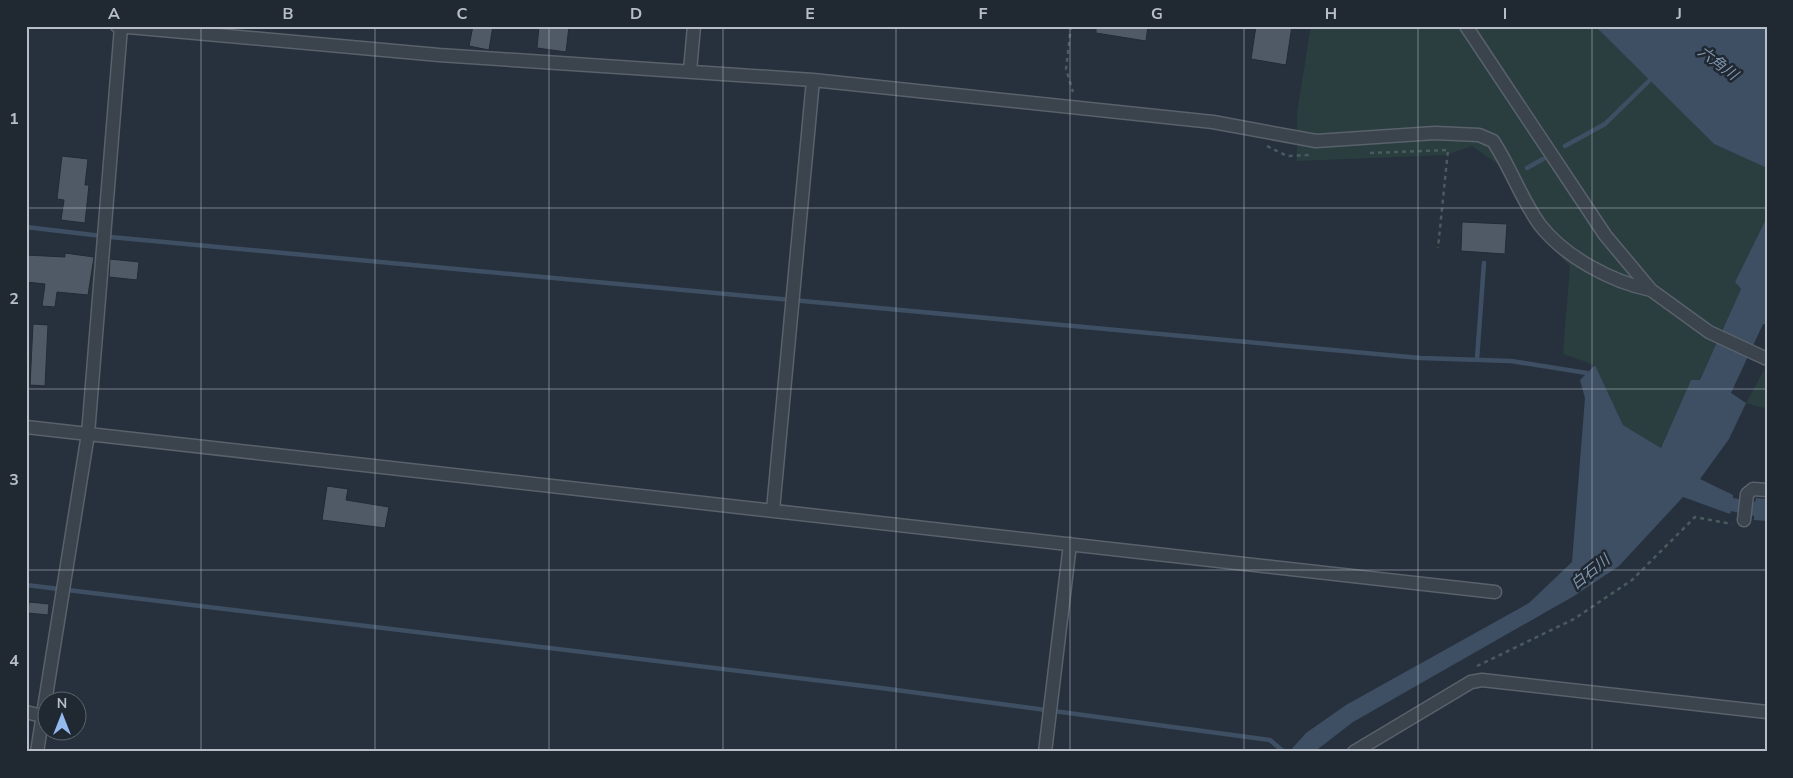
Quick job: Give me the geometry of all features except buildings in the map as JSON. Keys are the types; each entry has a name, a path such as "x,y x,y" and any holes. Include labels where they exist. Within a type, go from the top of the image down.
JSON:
{"street":[{"path":"690,71 694,26"},
{"path":"1466,26 1605,235 1651,290 1709,332 1766,359"},
{"path":"46,690 88,434 119,27 439,55 813,80 1213,122 1316,141 1435,132 1480,135 1493,141 1541,226 1576,259 1637,287 1651,290"},
{"path":"773,510 813,80"},
{"path":"26,426 1495,592"},
{"path":"1744,520 1747,494 1753,489 1767,490"},
{"path":"1045,752 1070,544"},
{"path":"1354,752 1471,682 1482,680 1767,712"}],"path":[{"path":"1071,26 1066,69 1073,92"},
{"path":"1260,132 1268,148 1287,156 1315,155"},
{"path":"1362,153 1448,150 1438,248"},
{"path":"1471,682 1472,668 1574,619 1632,580 1695,518 1742,526 1744,520"}],"green space":[{"path":"1311,26 1595,26 1714,144 1767,168 1767,217 1735,282 1741,289 1700,380 1691,380 1661,448 1623,425 1595,365 1563,354 1570,266 1535,231 1498,164 1472,146 1446,155 1297,161 1297,112"},
{"path":"1767,365 1767,409 1746,403"}],"water":[{"name":"六角川","path":"1595,26 1767,26 1767,168 1714,144"},
{"name":"白石川","path":"1767,217 1767,325 1763,324 1731,393 1746,403 1729,439 1700,479 1733,495 1733,498 1755,502 1756,498 1767,499 1767,521 1754,520 1754,516 1731,511 1730,514 1683,497 1619,566 1574,596 1353,722 1314,752 1289,752 1306,733 1346,705 1529,603 1572,562 1585,398 1580,380 1595,365 1623,425 1661,448 1691,380 1700,380 1741,289 1735,282"}],"waterway":[{"path":"1565,146 1605,124 1654,76"},
{"path":"1527,168 1543,159"},
{"path":"26,227 110,237 1420,358 1511,361 1587,373 1589,378"},
{"path":"1477,359 1484,263"},
{"path":"26,585 881,688 1270,740 1284,752"}]}
